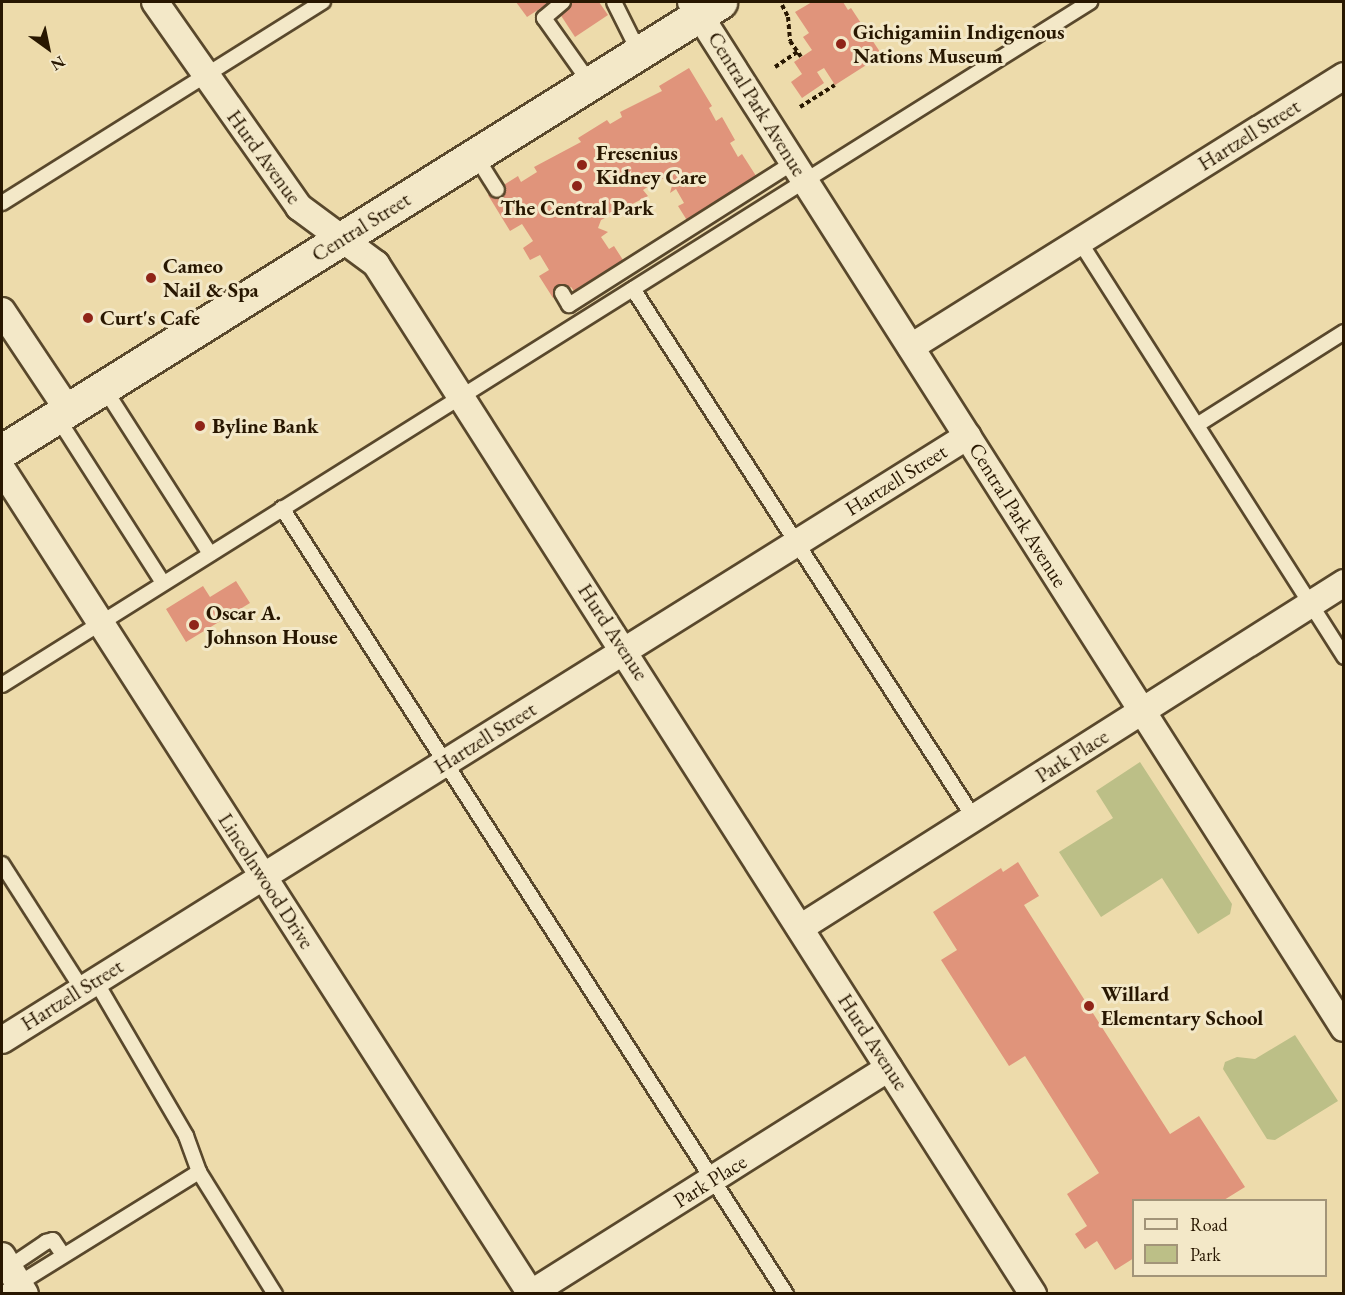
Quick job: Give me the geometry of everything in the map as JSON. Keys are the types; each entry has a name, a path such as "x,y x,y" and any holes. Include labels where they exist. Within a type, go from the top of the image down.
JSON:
{"main road":[{"name":"Central Street","path":"2,452 639,52 704,6"}],"street":[{"name":"Hurd Avenue","path":"155,2 299,207 376,264 625,650 1033,1293"},
{"name":"Central Park Avenue","path":"704,6 799,170 1344,1028"},
{"name":"Hartzell Street","path":"911,347 1344,76"},
{"path":"2,311 62,413"},
{"name":"Hartzell Street","path":"2,1040 968,436"},
{"name":"Lincolnwood Drive","path":"2,469 531,1293"},
{"name":"Park Place","path":"800,928 1344,584"},
{"name":"Park Place","path":"531,1293 889,1068"}],"lane":[{"path":"2,203 323,2"},
{"path":"563,2 544,18 590,83"},
{"path":"614,2 639,52"},
{"path":"562,293 569,305 1090,2"},
{"path":"475,155 497,190"},
{"path":"2,685 633,289 799,170"},
{"path":"1080,242 1344,657"},
{"path":"633,289 974,818"},
{"path":"1197,425 1344,332"},
{"path":"104,388 210,554"},
{"path":"62,413 163,583"},
{"path":"282,508 786,1293"},
{"path":"2,864 88,985 186,1136 199,1172 275,1293"},
{"path":"11,1279 63,1255 199,1172"},
{"path":"11,1279 46,1242 53,1240 63,1255"}],"path":[{"path":"782,5 797,52 801,57"},
{"path":"775,67 797,52"},
{"path":"800,107 835,85"}],"green space":[{"path":"1140,762 1232,904 1230,914 1198,934 1162,878 1101,917 1059,852 1113,818 1096,791"},
{"path":"1295,1035 1338,1101 1275,1140 1267,1139 1223,1069 1225,1062 1237,1057 1255,1059"}],"building":[{"path":"516,2 550,2 527,17"},
{"path":"573,2 599,2 608,15 575,37 558,11"},
{"name":"Gichigamiin Indigenous Nations Museum","path":"812,2 843,2 848,10 851,8 882,55 835,85 824,68 817,72 824,83 802,98 791,82 802,74 794,62 812,50 803,37 809,33 795,12"},
{"name":"The Central Park","path":"689,68 712,106 709,108 716,121 722,117 735,140 730,143 738,157 742,154 758,179 688,222 678,206 684,203 676,189 670,193 673,182 661,178 643,190 648,196 601,220 598,228 608,232 601,237 609,249 614,246 623,260 574,291 571,287 553,298 539,276 549,270 540,255 530,260 523,248 533,241 522,224 510,231 488,195 518,176 521,182 537,172 534,167 581,142 578,138 607,120 610,124 622,117 620,112 662,91 659,86"},
{"name":"Oscar A. Johnson House","path":"236,581 250,603 186,642 166,609 203,586 210,597"},
{"path":"1018,862 1039,896 1024,905 1170,1134 1199,1116 1245,1187 1226,1199 1132,1199 1132,1259 1115,1270 1097,1241 1085,1249 1075,1234 1087,1226 1067,1194 1099,1173 1025,1056 1009,1066 941,960 957,950 933,912 1001,868 1003,872"}],"place":[{"name":"Gichigamiin Indigenous Nations Museum","path":"841,44"},
{"name":"Fresenius Kidney Care","path":"582,165"},
{"name":"The Central Park","path":"577,186"},
{"name":"Cameo Nail & Spa","path":"151,278"},
{"name":"Curt's Cafe","path":"88,318"},
{"name":"Byline Bank","path":"200,426"},
{"name":"Oscar A. Johnson House","path":"194,625"},
{"name":"Willard Elementary School","path":"1089,1006"}]}
